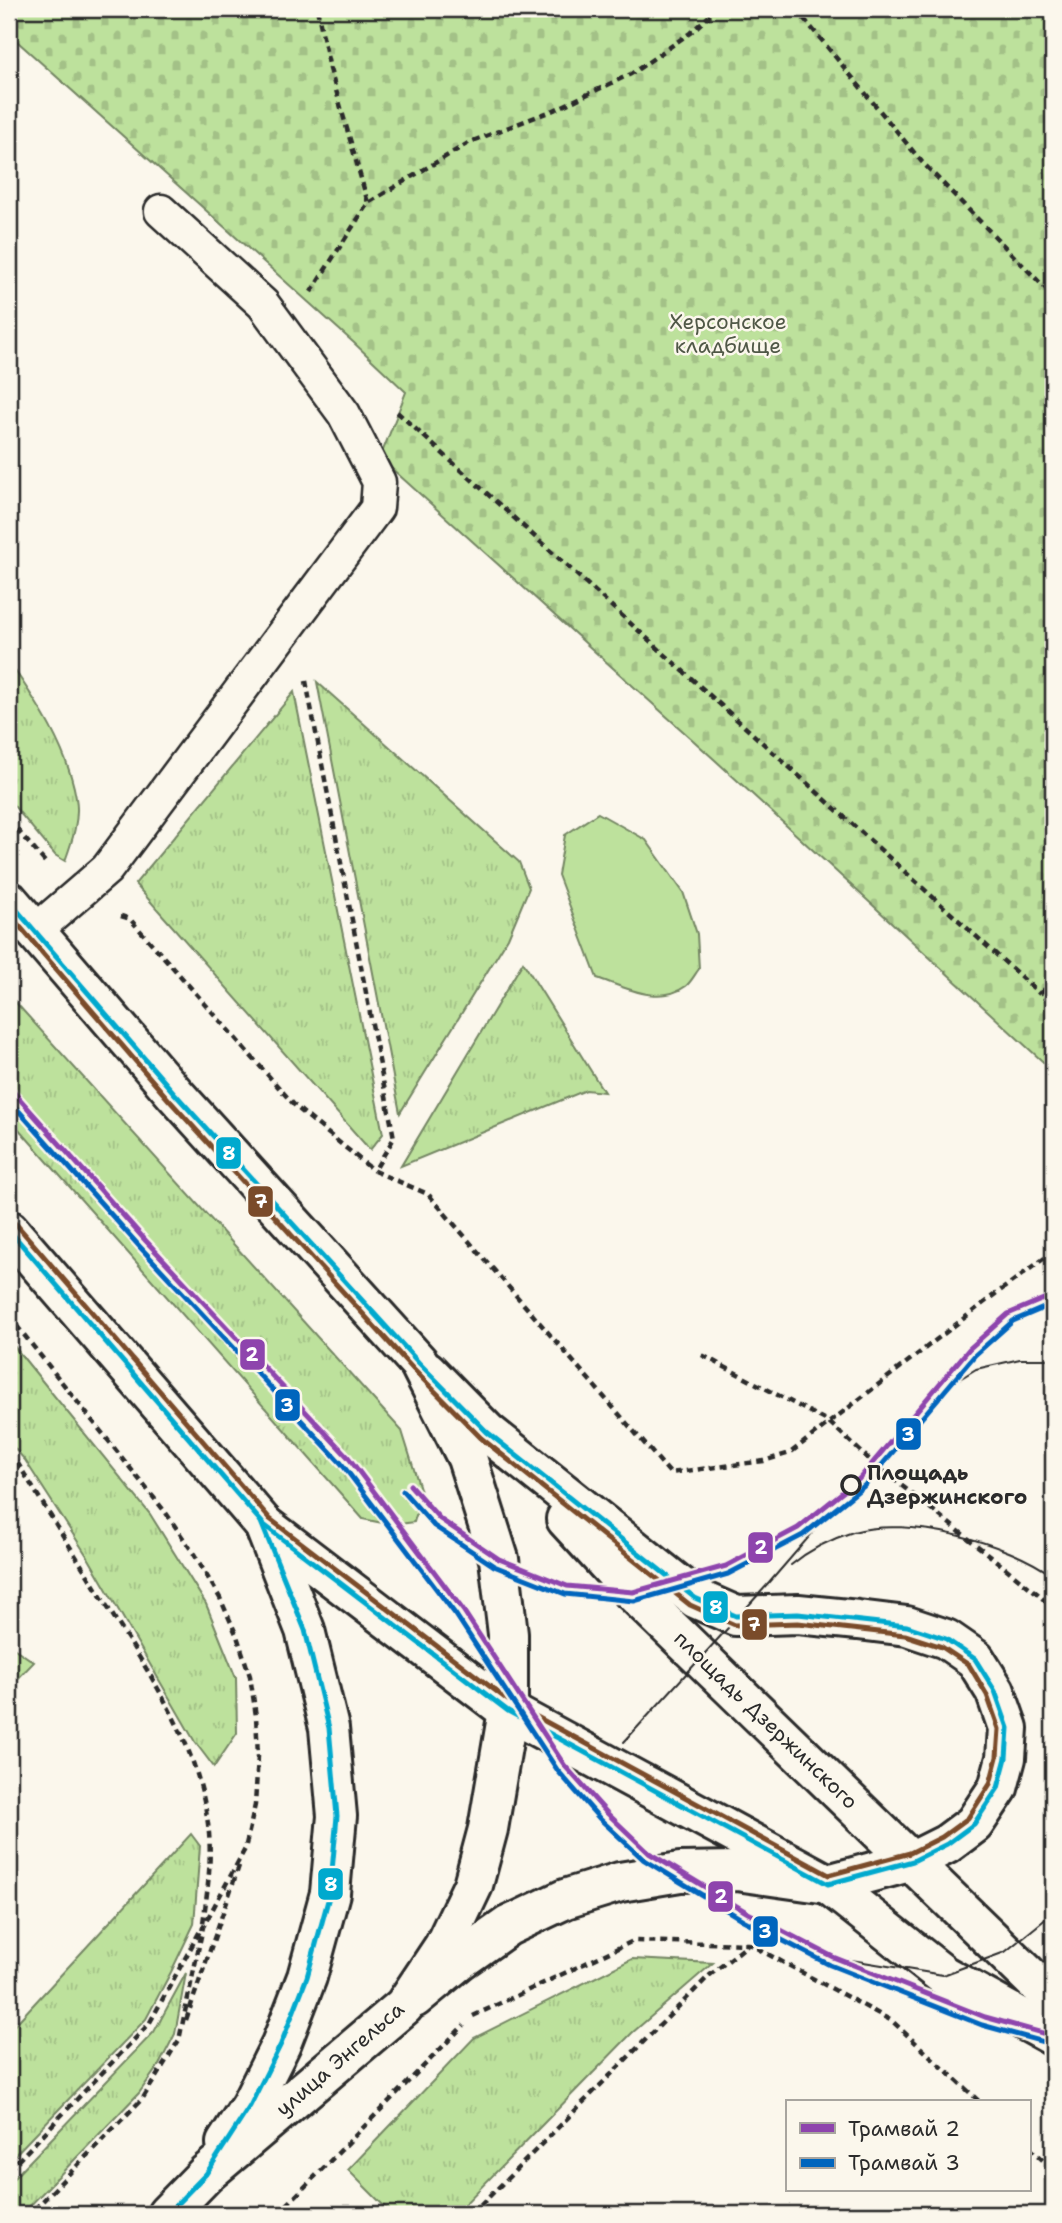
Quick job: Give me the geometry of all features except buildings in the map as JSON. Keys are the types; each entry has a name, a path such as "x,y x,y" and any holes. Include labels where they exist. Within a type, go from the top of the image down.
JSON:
{"street":[{"name":"улица Энгельса","path":"9,901 21,922 419,1363 467,1458 499,1559 508,1634 508,1711 493,1804 473,1885 444,1946 404,2006 206,2174"},
{"name":"улица Энгельса","path":"9,1230 264,1525 305,1630 329,1728 336,1829 330,1893 307,1977 281,2044 250,2106 206,2174"},
{"path":"404,2006 460,1960 508,1926 565,1899 620,1882 680,1872 737,1871 828,1884 913,1861 947,1844 974,1824 998,1788 1006,1758 1008,1728 995,1691 975,1659 946,1639 906,1626 798,1614 737,1616 695,1598 487,1432 419,1363"},
{"name":"площадь Дзержинского","path":"487,1432 633,1592 1053,1999"},
{"path":"264,1525 508,1711 828,1884 943,1975 1053,2035"},
{"path":"167,2214 206,2174"}],"lane":[{"path":"21,922 76,898 107,869 377,508 379,482 344,414 263,304 162,211"}],"path":[{"path":"317,9 330,69 368,203"},
{"path":"306,300 368,203 470,142 554,110 631,74 690,33 717,9"},
{"path":"796,9 922,162 1053,296"},
{"path":"394,409 1053,1006"},
{"path":"288,628 307,684 394,1138 374,1171"},
{"path":"9,820 76,898 130,919 296,1107 374,1171 428,1194 670,1473 764,1461 790,1453 1053,1252"},
{"path":"1040,994 1053,980"},
{"path":"9,1316 166,1513 194,1553 220,1598 237,1636 250,1676 258,1756 255,1805 245,1849 179,2040 143,2098 30,2214"},
{"path":"702,1355 829,1422 872,1462 1038,1594 1053,1609"},
{"path":"9,1453 142,1661 186,1746 200,1782 211,1849 203,1927 179,2040"},
{"path":"9,2170 149,2024 245,1849"},
{"path":"278,2214 472,2017 633,1941 749,1944 892,2021 978,2100"},
{"path":"472,2214 710,1975 749,1944"},
{"path":"1030,2148 1053,2170"}],"green space":[{"name":"Херсонское кладбище","path":"9,9 1053,9 1053,1071 715,760 380,458 406,392 9,34"},
{"path":"9,662 50,727 72,780 77,814 65,861 55,855 9,800"},
{"path":"317,682 519,862 529,888 508,938 400,1113"},
{"path":"294,692 383,1134 370,1150 135,884"},
{"path":"598,813 646,840 683,892 697,934 699,969 688,984 676,992 653,995 597,978 558,875 565,835"},
{"path":"523,962 604,1092 586,1090 401,1166"},
{"path":"9,995 402,1431 422,1495 414,1522 392,1525 363,1519 9,1118"},
{"path":"9,1340 150,1514 206,1604 236,1678 237,1733 214,1767 195,1742 89,1559 25,1460 9,1442"},
{"path":"9,1645 34,1662 9,1688"},
{"path":"191,1834 200,1846 194,1924 146,2019 9,2161 9,2031"},
{"path":"632,1959 713,1963 632,2033 455,2214 392,2214 348,2170 474,2038"},
{"path":"186,1973 175,2034 159,2065 139,2093 22,2214 9,2214 9,2183 154,2032"}],"tram line":[{"name":"2","path":"9,1087 146,1241 348,1457 463,1610 565,1766 607,1813 649,1853 748,1913 833,1957 985,2017 1053,2036"},
{"name":"3","path":"9,1100 140,1247 341,1463 456,1615 558,1771 600,1819 643,1859 743,1920 830,1965 982,2025 1051,2044"},
{"name":"2","path":"410,1485 440,1519 499,1559 567,1586 633,1592 726,1566 798,1528 859,1479 969,1349 1008,1314 1053,1295"},
{"name":"3","path":"403,1491 434,1526 494,1566 565,1594 634,1601 728,1574 803,1535 864,1486 975,1355 1013,1321 1053,1304"},
{"path":"924,1401 976,1369 1020,1359 1053,1359"},
{"path":"624,1742 769,1583 859,1479"},
{"path":"791,1565 820,1546 853,1532 901,1527 957,1535 984,1543 1010,1553 1053,1576"},
{"path":"833,1957 943,1975 1005,1952 1053,1913"}],"transit line":[{"name":"8","path":"9,901 175,1094 419,1363 487,1432 695,1598 736,1616 798,1614 907,1626 946,1639 975,1659 995,1691 1008,1728 1006,1758 998,1788 974,1824 947,1844 913,1861 828,1884 508,1711 264,1525 9,1230"},
{"name":"7","path":"9,914 169,1100 413,1369 481,1438 690,1605 735,1625 798,1623 905,1635 942,1647 969,1665 987,1695 999,1729 997,1757 990,1784 968,1818 942,1837 910,1853 829,1875 513,1704 270,1519 16,1224"},
{"name":"8","path":"167,2214 206,2174 250,2106 281,2044 307,1977 330,1893 337,1816 329,1728 305,1630 261,1522"}],"place":[{"name":"Площадь Дзержинского","path":"851,1485"}]}
